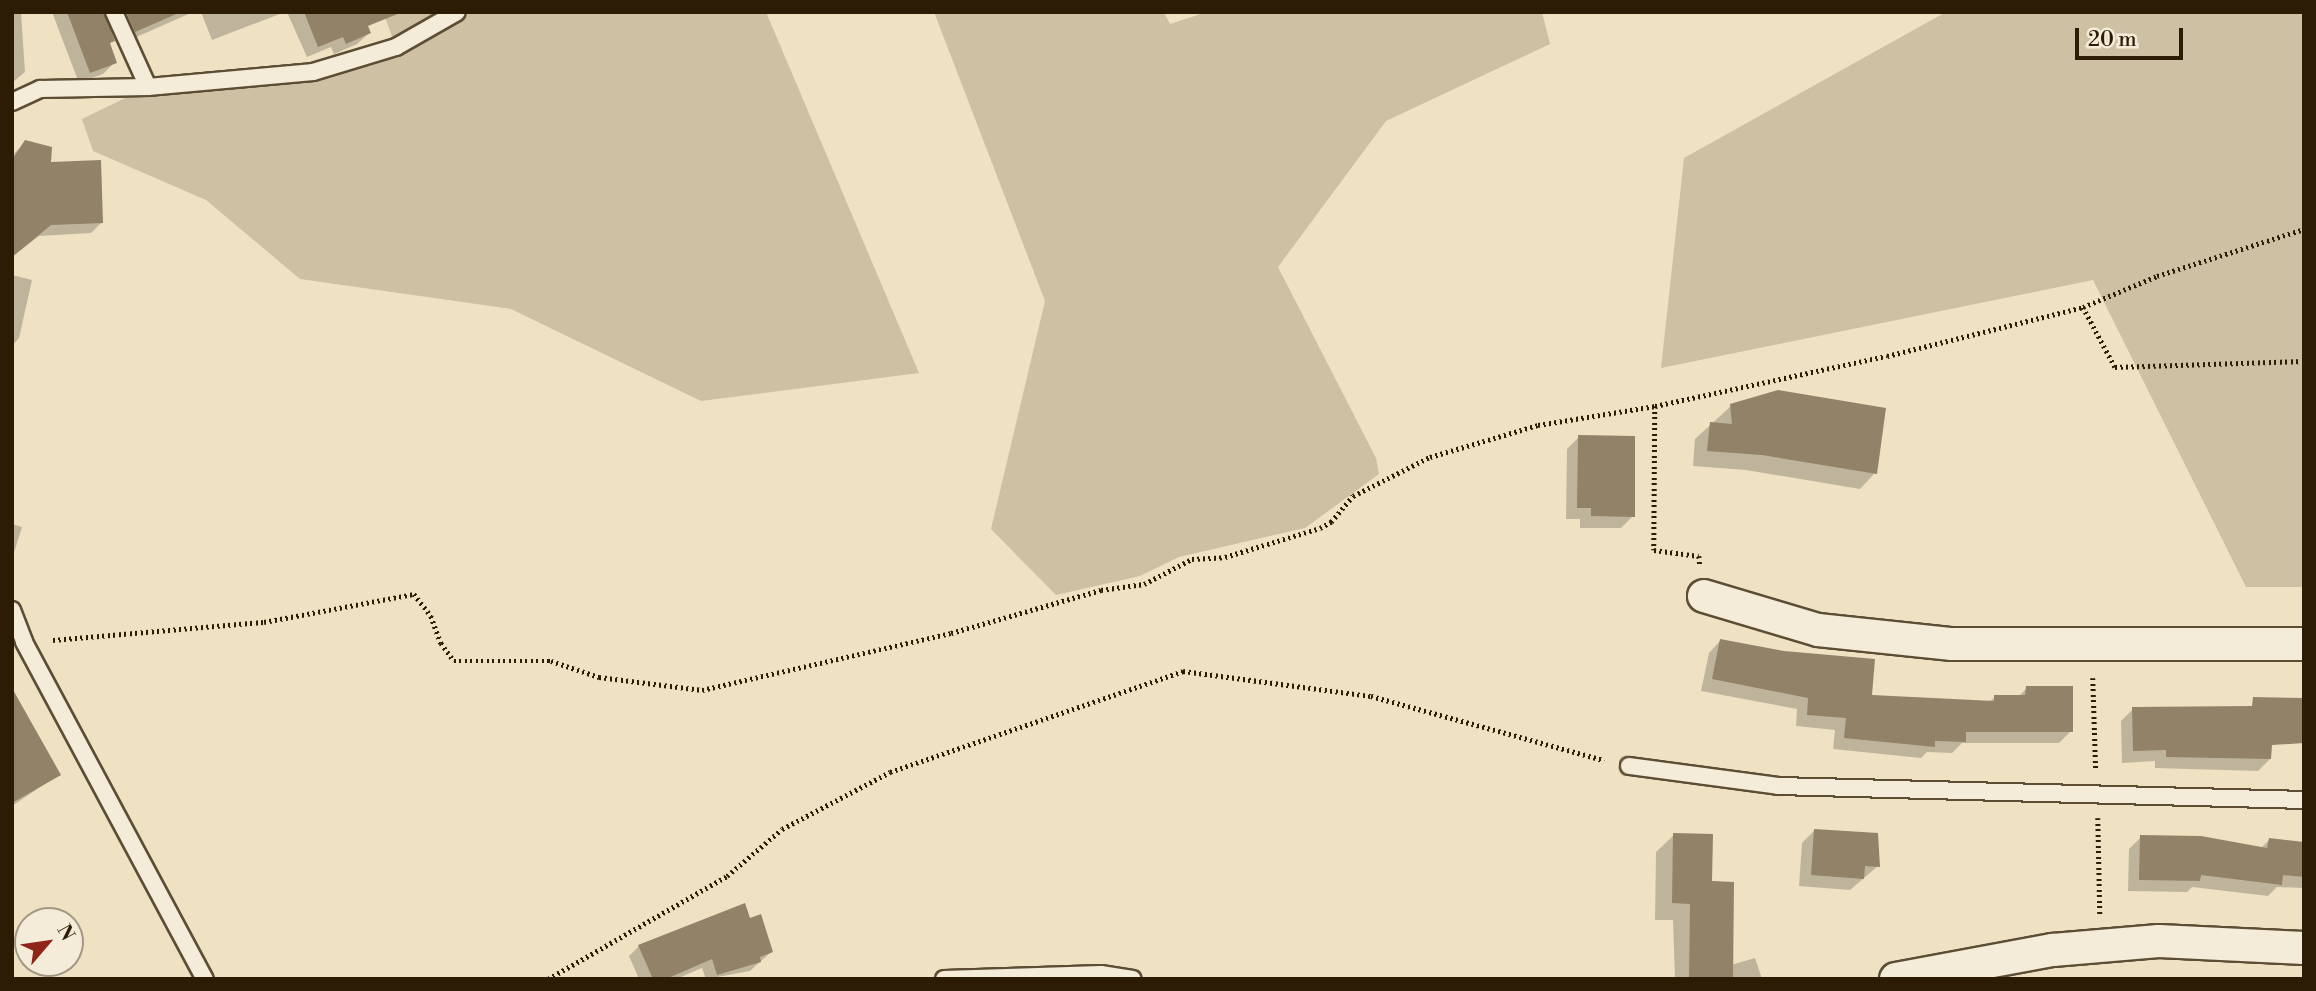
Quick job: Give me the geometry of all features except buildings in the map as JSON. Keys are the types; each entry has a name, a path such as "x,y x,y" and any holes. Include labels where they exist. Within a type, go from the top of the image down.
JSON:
{"street":[{"path":"1704,596 1818,630 1952,644 2304,644"},
{"path":"1896,979 2053,950 2159,941 2304,948"}],"lane":[{"path":"114,12 148,87"},
{"path":"12,102 40,89 148,87 313,72 396,47 457,12"},
{"path":"12,610 24,642 205,979"},
{"path":"1629,766 1778,786 2304,800"},
{"path":"944,979 1101,974 1133,979"}],"path":[{"path":"24,642 264,622 414,594 431,616 441,643 454,661 551,662 598,677 702,690 951,634 1101,590 1144,584 1192,559 1225,557 1320,528 1331,522 1353,496 1430,457 1538,425 1656,405 1887,356 2083,307 2157,276 2304,229"},
{"path":"2083,307 2115,367 2304,361"},
{"path":"1656,405 1654,550 1699,556 1704,596"},
{"path":"548,979 727,876 782,829 890,772 1183,671 1371,696 1629,766"}],"shaded area":[{"path":"383,12 766,12 919,373 701,401 511,309 300,279 206,200 93,151 82,119 148,87 319,71 396,47"},
{"path":"934,12 1164,12 1170,24 1207,12 1542,12 1550,44 1386,121 1278,267 1376,458 1379,474 1305,528 1179,557 1140,576 1056,595 991,529 1045,301"},
{"path":"1946,12 2304,12 2304,587 2246,587 2093,280 1661,368 1684,158"}]}
